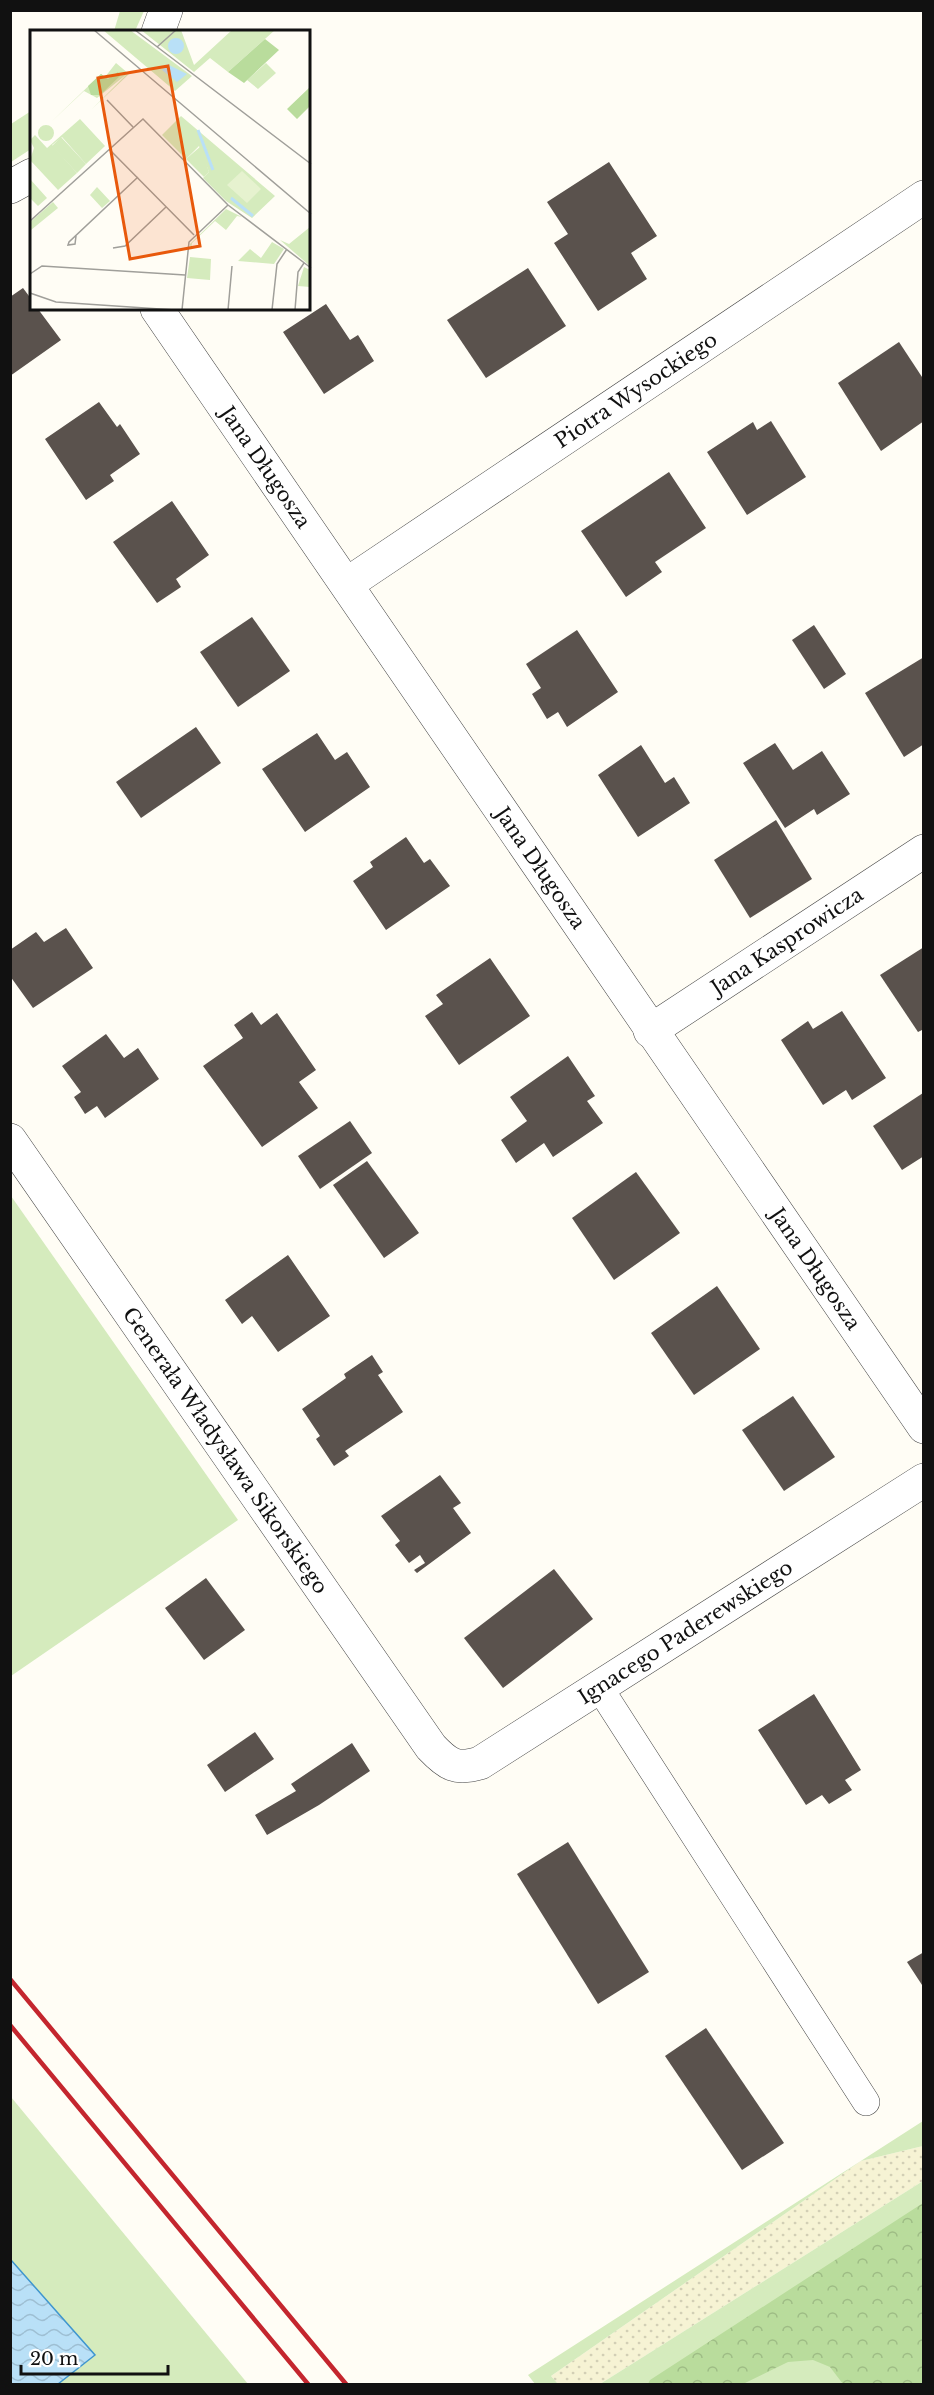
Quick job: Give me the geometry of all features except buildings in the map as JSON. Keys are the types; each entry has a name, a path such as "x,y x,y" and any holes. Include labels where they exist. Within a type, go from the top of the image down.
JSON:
{"street":[{"path":"159,30 166,10"},
{"path":"10,187 30,176"},
{"name":"Piotra Wysockiego","path":"347,584 924,196"},
{"name":"Jana Długosza","path":"158,310 347,584 650,1031 924,1427"},
{"name":"Jana Kasprowicza","path":"650,1031 924,851"},
{"name":"Generała Władysława Sikorskiego","path":"10,1140 431,1747 442,1759"},
{"name":"Ignacego Paderewskiego","path":"442,1759 453,1765 466,1767 480,1762 924,1480"}],"lane":[{"path":"599,1687 867,2102"}],"shaded area":[{"path":"923,2146 923,2181 600,2384 558,2384 551,2376 861,2161"}],"green space":[{"path":"120,11 144,11 135,30 114,30"},
{"path":"30,112 30,150 11,162 11,124"},
{"path":"11,1196 238,1520 10,1676"},
{"path":"11,2097 248,2384 11,2384"},
{"path":"923,2121 923,2146 861,2161 551,2376 558,2384 535,2384 528,2375"},
{"path":"923,2181 923,2384 600,2384"},
{"path":"923,2203 923,2384 843,2384 830,2367 813,2360 788,2362 743,2384 648,2384 650,2380"}],"water":[{"path":"11,2260 95,2355 58,2384 11,2384"}],"railway":[{"path":"10,1979 346,2384"},
{"path":"10,2025 308,2384"}]}
